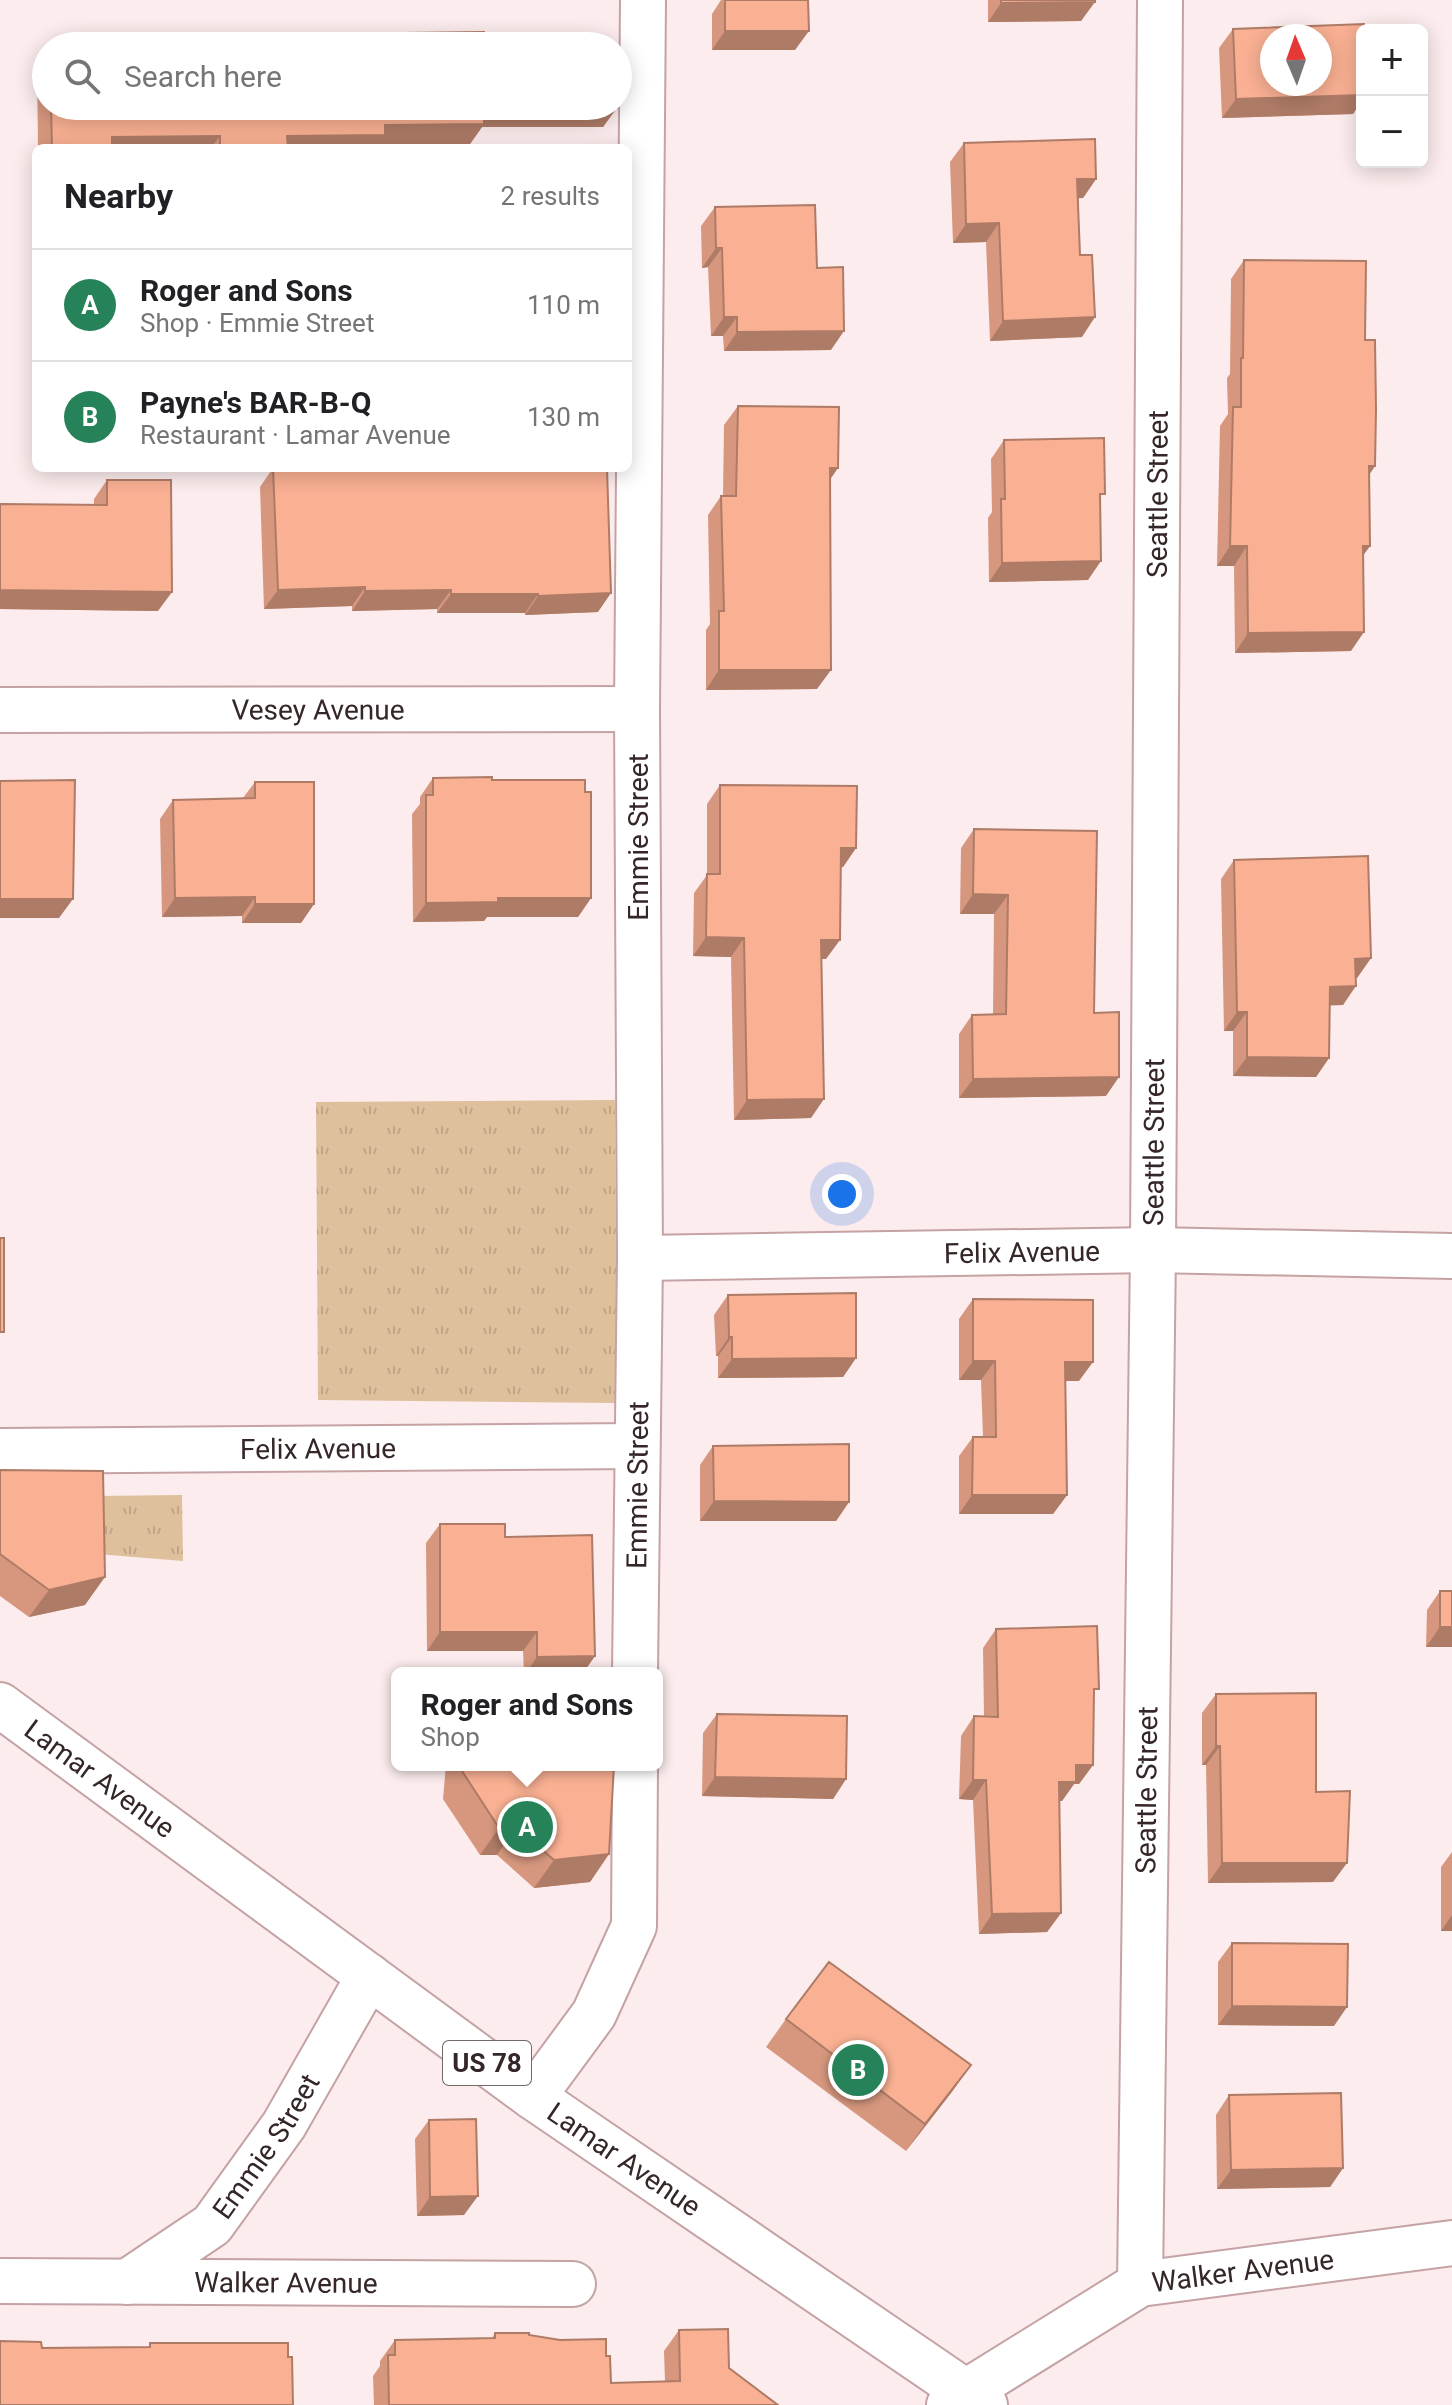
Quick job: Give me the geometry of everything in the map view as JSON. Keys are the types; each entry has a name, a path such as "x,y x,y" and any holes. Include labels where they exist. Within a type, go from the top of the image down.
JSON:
{"street":[{"name":"Emmie Street","path":"635,1667 640,1258 637,709 643,0"},
{"name":"Seattle Street","path":"1140,2284 1153,1250 1160,0"},
{"name":"Vesey Avenue","path":"0,710 637,709"},
{"name":"Felix Avenue","path":"640,1258 1153,1250 1452,1256"},
{"name":"Felix Avenue","path":"0,1451 637,1446"},
{"name":"Lamar Avenue","path":"0,1705 533,2097 967,2401"},
{"path":"533,2097 594,2014 634,1926 635,1771"},
{"name":"Emmie Street","path":"127,2282 212,2225 284,2125 369,1976"},
{"name":"Walker Avenue","path":"967,2401 1140,2284 1452,2243"},
{"name":"Walker Avenue","path":"0,2281 573,2284"}],"green space":[{"path":"615,1100 617,1403 318,1400 316,1102"},
{"path":"182,1495 183,1561 97,1554 95,1496"}],"building":[{"path":"725,0 808,0 809,31 725,31"},
{"path":"1001,0 1095,0 1095,2 1001,3"},
{"path":"1356,24 1356,95 1332,96 1332,25"},
{"path":"1260,28 1260,96 1330,96 1236,99 1233,29"},
{"path":"51,120 484,120 484,124 385,125 385,135 287,136 288,144 220,144 220,136 112,137 112,144 52,144"},
{"path":"1095,139 1096,179 1077,179 1080,255 1092,255 1095,317 1003,321 999,223 966,224 964,143"},
{"path":"815,205 817,268 843,267 844,331 737,332 737,317 724,317 722,248 716,248 715,207"},
{"path":"1244,260 1366,261 1365,340 1375,340 1376,409 1375,466 1369,466 1370,546 1363,546 1364,632 1248,633 1247,546 1230,546 1233,407 1241,407"},
{"path":"738,406 839,407 838,468 830,468 831,670 719,670 719,611 724,611 721,496 736,496"},
{"path":"1104,438 1105,494 1100,494 1101,561 1002,563 1004,440"},
{"path":"273,472 607,472 611,593 538,596 451,594 451,590 365,591 365,587 278,590"},
{"path":"107,480 171,480 172,592 0,590 0,504 107,505"},
{"path":"492,777 492,780 585,780 585,792 591,792 591,898 498,898 498,902 426,903 426,795 433,795 433,778"},
{"path":"75,780 73,899 0,899 0,781"},
{"path":"255,782 314,782 314,904 255,904 255,897 175,898 173,800 255,798"},
{"path":"720,785 857,786 856,848 841,848 840,940 821,940 824,1099 747,1100 744,938 706,937 707,874 720,874"},
{"path":"974,829 1097,831 1094,1013 1119,1012 1119,1077 973,1079 972,1015 1006,1014 1008,895 973,894"},
{"path":"1368,856 1371,958 1355,959 1356,986 1330,987 1329,1058 1247,1057 1247,1012 1237,1012 1234,860"},
{"path":"0,1238 4,1238 4,1332 0,1332"},
{"path":"856,1293 856,1358 732,1359 728,1295"},
{"path":"973,1299 1093,1300 1093,1362 1065,1362 1067,1495 972,1495 973,1437 996,1437 995,1361 973,1361"},
{"path":"849,1444 849,1502 714,1501 713,1446"},
{"path":"0,1470 103,1471 105,1577 49,1590 0,1554"},
{"path":"440,1524 505,1524 505,1537 592,1535 595,1656 537,1657 537,1632 440,1632"},
{"path":"1440,1591 1452,1591 1452,1627 1440,1627"},
{"path":"1097,1626 1099,1689 1094,1689 1093,1765 1076,1765 1076,1782 1059,1782 1061,1913 992,1914 986,1780 973,1780 974,1716 998,1717 996,1629"},
{"path":"1316,1693 1316,1792 1350,1791 1347,1863 1222,1863 1216,1694"},
{"path":"717,1714 847,1716 846,1779 715,1777"},
{"path":"462,1771 614,1771 609,1854 554,1860 516,1827 499,1828"},
{"path":"1232,1943 1348,1944 1347,2007 1232,2006"},
{"path":"829,1962 971,2065 925,2124 786,2019"},
{"path":"1341,2093 1343,2168 1231,2170 1229,2095"},
{"path":"476,2119 478,2196 430,2197 429,2120"},
{"path":"728,2329 729,2368 778,2405 389,2405 388,2355 395,2355 395,2340 495,2338 495,2333 529,2333 560,2340 606,2339 611,2383 680,2381 679,2330"},
{"path":"0,2341 41,2342 42,2348 150,2347 150,2343 288,2343 288,2357 292,2357 293,2405 0,2405"}],"place":[{"name":"Roger and Sons","path":"527,1827"},
{"name":"Payne's BAR-B-Q","path":"858,2070"}]}
